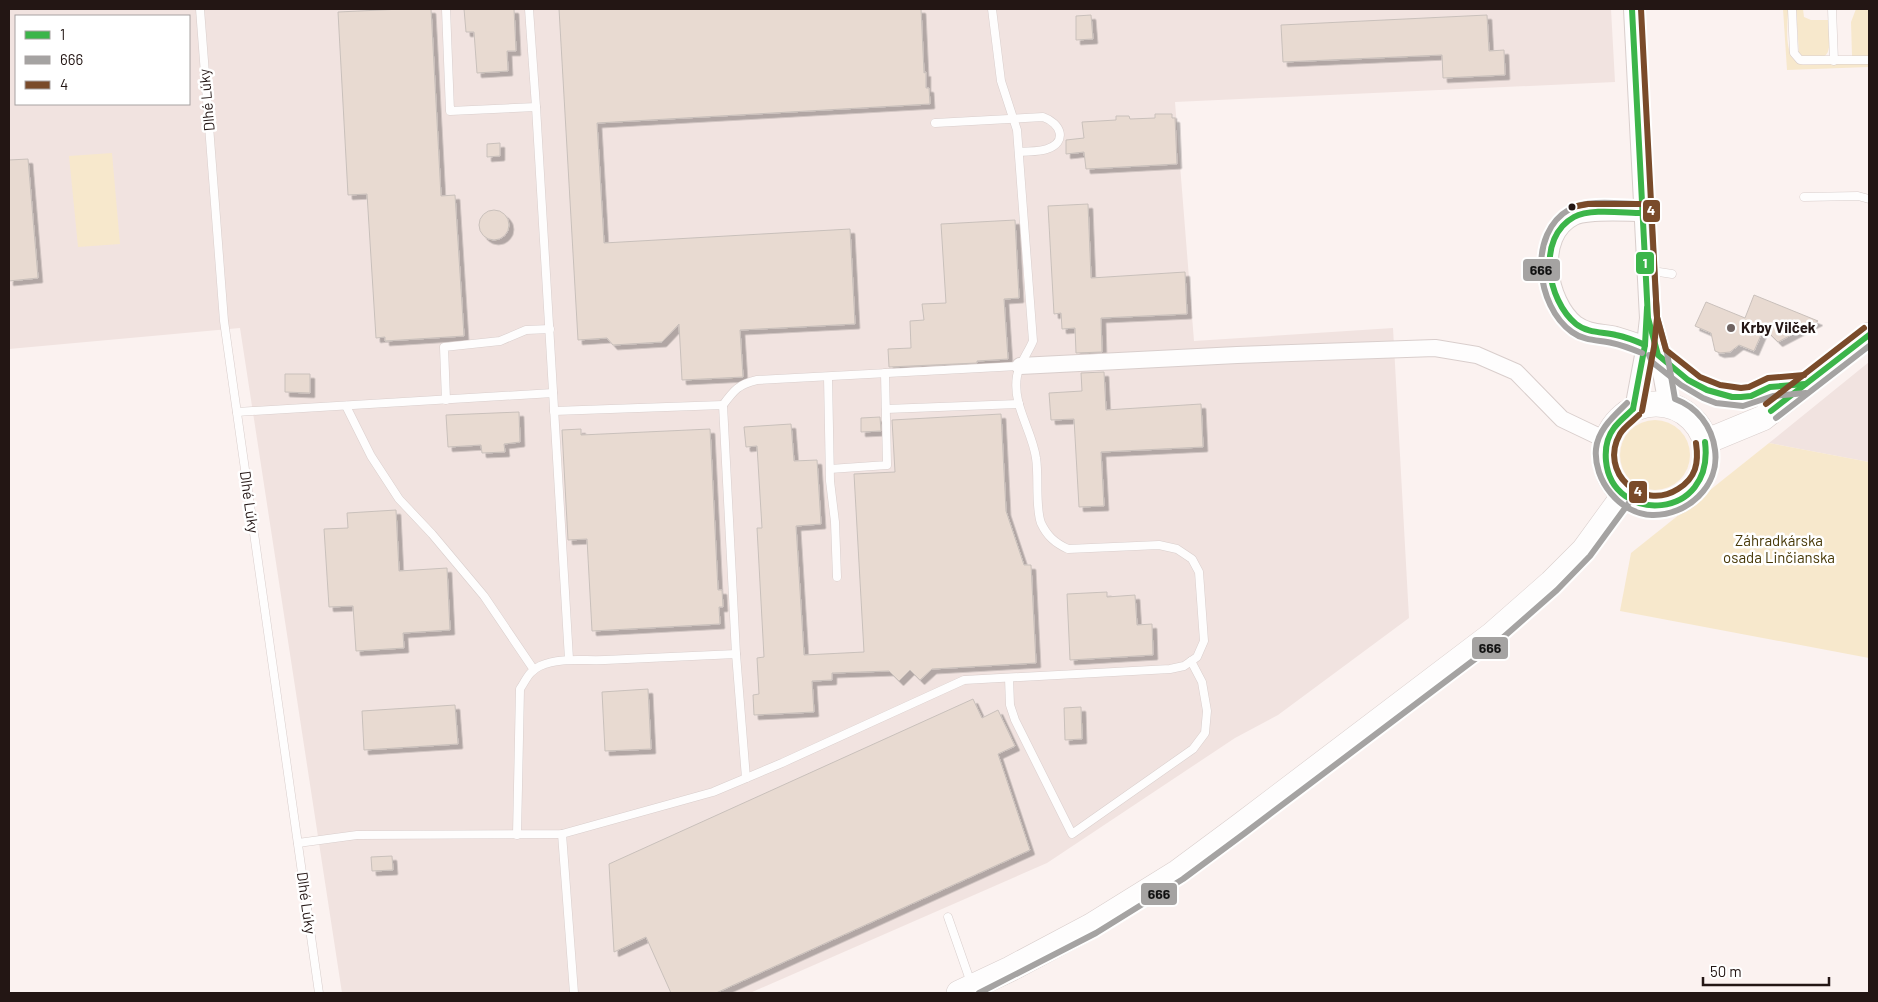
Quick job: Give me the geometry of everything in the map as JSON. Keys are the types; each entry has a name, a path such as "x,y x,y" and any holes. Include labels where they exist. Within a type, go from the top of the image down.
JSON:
{"main road":[{"path":"1705,442 1763,418 1869,335"},
{"path":"1652,404 1667,405 1684,413 1693,420 1700,430 1707,454 1706,466 1699,483 1686,497 1664,506 1639,504 1624,495 1615,486 1607,472 1605,462 1606,440 1617,421 1634,409 1652,404"},
{"path":"966,990 1055,946 1121,908 1178,872 1240,826 1282,792 1493,634 1552,583 1584,550 1624,495"}],"street":[{"path":"1632,9 1649,341 1634,409"},
{"path":"1642,213 1588,213 1574,216 1564,224 1556,235 1550,253 1550,271 1553,288 1562,305 1576,324 1593,332 1649,341 1658,355 1696,385 1732,397 1751,396 1770,387 1805,384"},
{"path":"1020,366 1246,354 1435,348 1477,355 1516,372 1562,419 1606,440"},
{"path":"1658,355 1667,405"}],"lane":[{"name":"Dlhé Lúky","path":"200,9 224,321 319,993"},
{"path":"446,9 450,112 536,107"},
{"path":"529,9 569,659"},
{"path":"298,843 357,835 562,834 713,792 964,680 1170,668 1184,666 1197,657 1204,641 1199,572 1192,559 1177,549 1159,545 1068,549 1057,543 1046,533 1040,520 1036,457 1032,439 1016,393 1017,376 1020,366 1033,341 1017,130 1000,81 992,9"},
{"path":"1792,9 1794,53 1796,58 1804,62 1869,60"},
{"path":"1832,9 1834,61"},
{"path":"935,123 1043,117 1052,120 1058,127 1060,137 1056,144 1046,149 1019,152"},
{"path":"1804,197 1858,196 1869,199"},
{"path":"1646,270 1672,274"},
{"path":"446,400 444,347 500,341 526,330 550,329"},
{"path":"746,778 736,654 723,405 734,390 746,383 758,380 1020,366"},
{"path":"830,469 887,465 885,373"},
{"path":"828,377 830,469 838,577"},
{"path":"237,412 553,394"},
{"path":"886,409 1019,404"},
{"path":"554,411 723,405"},
{"path":"346,406 372,456 399,499 432,534 484,596 534,670"},
{"path":"517,835 520,689 529,673 544,665 564,659 591,661 736,654"},
{"path":"1009,678 1010,705 1015,720 1072,834 1192,749 1204,733 1207,711 1202,682 1191,661"},
{"path":"562,834 574,993"},
{"path":"948,917 966,990"}],"shaded area":[{"path":"9,9 1611,9 1615,82 1175,102 1194,341 1393,328 1409,618 1278,715 1235,738 1047,863 750,993 342,993 240,328 9,349"},
{"path":"1869,362 1869,462 1769,443 1774,439"}],"green space":[{"path":"1783,9 1788,9 1787,33 1789,49 1796,61 1803,65 1869,63 1869,67 1787,70"},
{"path":"1796,9 1803,9 1804,17 1811,20 1828,20 1829,47 1826,55 1815,57 1799,54"},
{"path":"1856,9 1869,9 1869,56 1852,56 1851,22"},
{"path":"112,153 120,244 78,247 69,156"},
{"path":"1662,420 1675,426 1684,435 1688,441 1690,455 1688,469 1680,480 1669,488 1648,490 1641,488 1630,480 1622,469 1620,448 1622,441 1630,430 1641,422"},
{"name":"Záhradkárska osada Linčianska","path":"1769,443 1869,462 1869,658 1620,611 1631,553"}],"building":[{"path":"431,9 441,196 455,195 464,336 385,341 385,337 376,338 367,194 348,195 338,12"},
{"path":"464,9 514,9 516,51 507,51 508,71 477,73 474,32 466,32"},
{"path":"559,9 921,9 924,73 926,72 926,88 929,88 930,104 597,123 604,243 850,229 855,324 740,330 743,377 682,380 679,324 662,342 613,345 607,338 578,340"},
{"path":"1091,15 1093,39 1076,40 1076,16"},
{"path":"1487,15 1489,51 1504,50 1505,75 1443,78 1442,55 1283,62 1281,25"},
{"path":"1155,114 1172,114 1172,118 1175,118 1177,164 1086,169 1084,152 1066,154 1066,140 1084,138 1082,122 1116,120 1116,116 1129,116 1130,119 1155,118"},
{"path":"500,143 500,156 487,157 487,144"},
{"path":"28,159 38,278 9,281 9,160"},
{"path":"1088,204 1091,278 1185,272 1187,314 1101,318 1102,352 1076,353 1075,328 1062,329 1061,313 1054,314 1048,206"},
{"path":"494,210 500,211 508,219 508,231 500,239 494,240 488,239 480,231 479,225 480,219 488,211"},
{"path":"1015,220 1019,298 1004,299 1008,359 977,361 977,363 889,367 888,349 911,348 910,321 924,320 922,304 946,303 941,224"},
{"path":"1754,295 1818,321 1778,342 1764,328 1754,351 1739,345 1730,352 1720,353 1715,351 1711,333 1695,326 1706,302 1745,318"},
{"path":"1104,372 1106,410 1201,404 1203,447 1101,452 1104,506 1079,507 1074,419 1051,420 1049,393 1082,391 1081,373"},
{"path":"285,374 310,374 310,393 285,392"},
{"path":"519,412 520,442 504,444 505,452 482,453 481,445 448,447 446,415"},
{"path":"1001,414 1006,511 1024,565 1031,565 1036,663 932,669 920,680 910,670 899,681 889,671 832,673 832,680 812,681 814,712 754,715 753,695 759,694 757,658 764,657 757,528 762,528 757,446 746,447 744,427 791,424 794,461 817,460 821,524 796,526 804,655 864,652 854,474 895,472 892,420"},
{"path":"880,417 881,431 861,432 861,418"},
{"path":"581,429 581,435 710,429 718,590 722,590 723,607 719,607 720,624 592,631 587,539 568,540 562,430"},
{"path":"396,510 399,571 447,568 450,630 403,633 404,648 356,651 353,606 329,607 324,529 348,528 347,513"},
{"path":"1107,592 1107,597 1135,595 1137,625 1152,624 1153,655 1070,660 1067,594"},
{"path":"648,689 651,749 605,751 602,692"},
{"path":"973,699 982,718 998,710 1015,746 998,754 1030,850 716,993 671,993 646,937 614,952 609,864"},
{"path":"455,705 458,744 364,750 362,711"},
{"path":"1081,707 1082,739 1065,740 1064,708"},
{"path":"392,856 393,870 372,871 371,857"}],"transit line":[{"name":"1","path":"1632,9 1648,318 1658,355 1688,380 1707,390 1732,397 1751,396 1770,387 1805,384"},
{"name":"4","path":"1641,9 1657,318 1654,347 1642,411"},
{"name":"666","path":"1642,204 1595,203 1570,209 1556,220 1547,235 1542,252 1541,270 1544,288 1550,305 1560,320 1572,332 1587,339 1616,344 1642,353"},
{"name":"4","path":"1572,207 1588,204 1642,204"},
{"name":"1","path":"1642,213 1598,212 1581,214 1574,217 1562,227 1554,239 1550,254 1550,269 1558,300 1576,324 1590,331 1620,336 1645,345"},
{"name":"666","path":"1627,403 1607,423 1597,442 1596,461 1604,483 1619,502 1629,509 1640,513 1652,515 1665,514 1689,504 1706,487 1712,475 1715,463 1715,450 1711,433 1702,418 1690,407 1675,399 1667,353 1657,317 1651,213"},
{"name":"4","path":"1656,302 1657,317 1666,350 1700,377 1720,385 1741,388 1749,387 1768,378 1804,375"},
{"name":"1","path":"1633,409 1645,345 1647,308"},
{"name":"4","path":"1766,404 1864,328"},
{"name":"1","path":"1771,411 1869,335"},
{"name":"666","path":"1776,418 1869,346"},
{"name":"666","path":"1649,355 1652,362 1681,385 1716,403 1743,406 1773,396 1806,393"},
{"name":"1","path":"1633,409 1618,423 1612,432 1608,439 1606,452 1606,461 1612,482 1625,496 1643,504 1661,505 1680,500 1695,487 1704,468 1705,442"},
{"name":"4","path":"1639,415 1622,431 1615,448 1615,462 1619,474 1627,484 1638,492 1664,495 1684,485 1695,469 1697,457 1696,443"},
{"name":"666","path":"979,993 1096,933 1183,879 1499,641 1557,590 1590,556 1631,500"}],"place":[{"name":"Krby Vilček","path":"1731,328"}]}
